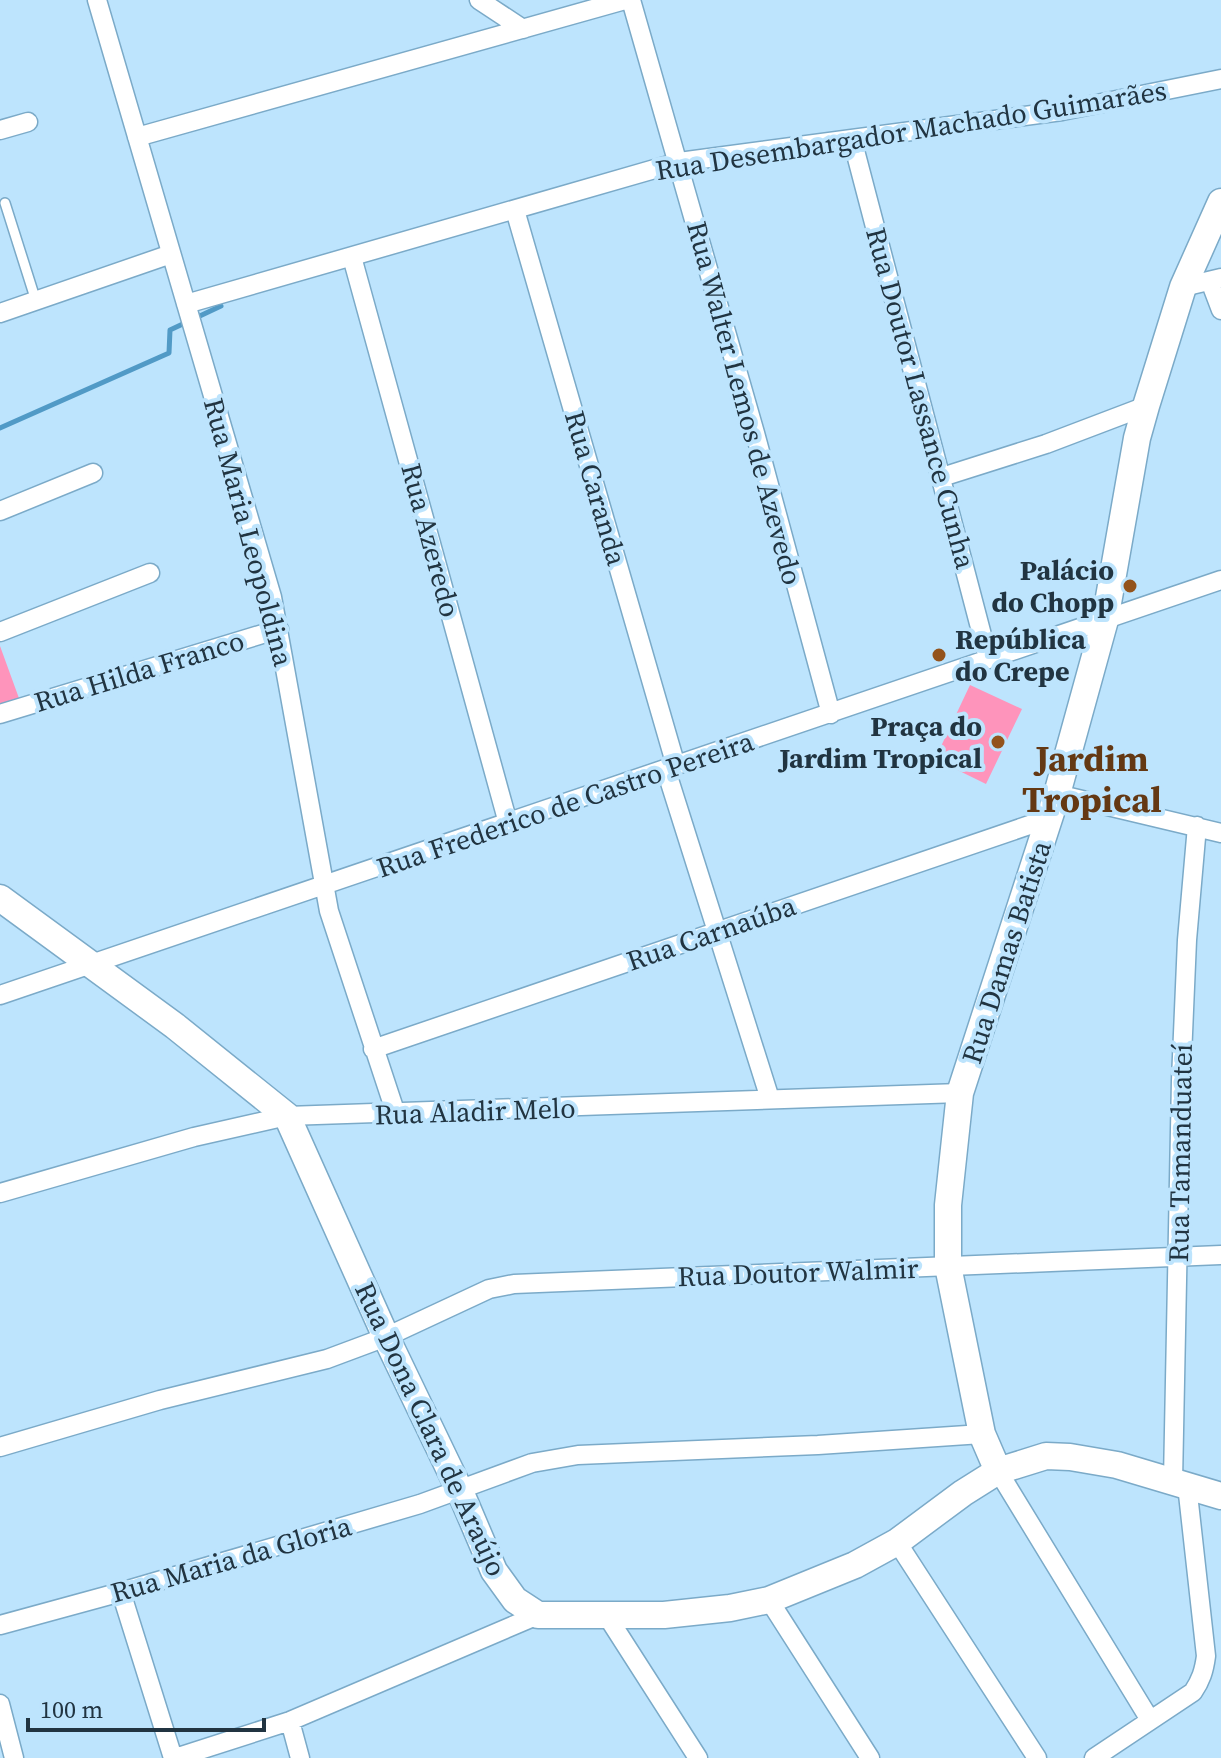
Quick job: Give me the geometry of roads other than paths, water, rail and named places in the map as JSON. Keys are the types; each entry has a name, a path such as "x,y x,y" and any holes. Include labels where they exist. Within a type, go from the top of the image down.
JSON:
{"main road":[{"name":"Rua Damas Batista","path":"982,1434 948,1266 948,1205 960,1093 1053,806 1105,620 1137,438 1146,406 1183,287 1220,208"},
{"name":"Rua Dona Clara de Araújo","path":"0,898 187,1035 287,1116 494,1571 515,1600 538,1615"},
{"path":"982,1434 998,1471"},
{"path":"538,1615 664,1615 730,1608 769,1600 855,1565 897,1542 998,1471 1046,1456 1117,1465 1221,1496"}],"street":[{"name":"Rua Maria Leopoldina","path":"97,0 279,629 329,911 396,1114"},
{"path":"479,0 523,29"},
{"path":"137,137 618,1"},
{"name":"Rua Walter Lemos de Azevedo","path":"618,1 679,162 831,714"},
{"name":"Rua Desembargador Machado Guimarães","path":"188,313 352,257 679,162 1062,111 1221,79"},
{"path":"0,130 28,122"},
{"name":"Rua Doutor Lassance Cunha","path":"852,139 988,658"},
{"name":"Rua Caranda","path":"515,210 671,768 770,1099"},
{"path":"0,313 171,254"},
{"name":"Rua Azeredo","path":"352,257 508,823"},
{"path":"1183,287 1216,280 1221,310"},
{"path":"942,477 1046,444 1146,406"},
{"path":"0,511 93,473"},
{"path":"0,632 150,573"},
{"name":"Rua Frederico de Castro Pereira","path":"0,995 1221,580"},
{"name":"Rua Hilda Franco","path":"0,714 279,629"},
{"path":"1053,806 1197,826 1221,833"},
{"name":"Rua Carnaúba","path":"373,1049 718,931 1053,806"},
{"name":"Rua Tamanduateí","path":"1094,1758 1193,1692 1205,1670 1206,1656 1180,1483 1178,1258 1187,940 1197,826"},
{"name":"Rua Aladir Melo","path":"0,1193 194,1137 287,1116 960,1093"},
{"name":"Rua Doutor Walmir","path":"0,1447 160,1400 327,1359 386,1337 481,1293 514,1284 1221,1255"},
{"path":"460,1491 505,1471 578,1455 818,1445 982,1434"},
{"path":"998,1471 1150,1720"},
{"name":"Rua Maria da Gloria","path":"0,1625 460,1491"},
{"path":"897,1542 1037,1758"},
{"path":"121,1592 174,1758 290,1721 538,1615"},
{"path":"769,1600 870,1758"},
{"path":"607,1616 698,1758"},
{"path":"0,1704 14,1758"},
{"path":"290,1721 300,1758"}],"lane":[{"path":"5,203 36,301"}],"waterway":[{"path":"0,428 169,353 170,330 221,306"}],"place":[{"name":"Palácio do Chopp","path":"1130,586"},
{"name":"República do Crepe","path":"939,655"},
{"name":"Praça do Jardim Tropical","path":"998,742"}],"district":[{"name":"Jardim Tropical","path":"1092,778"}]}
